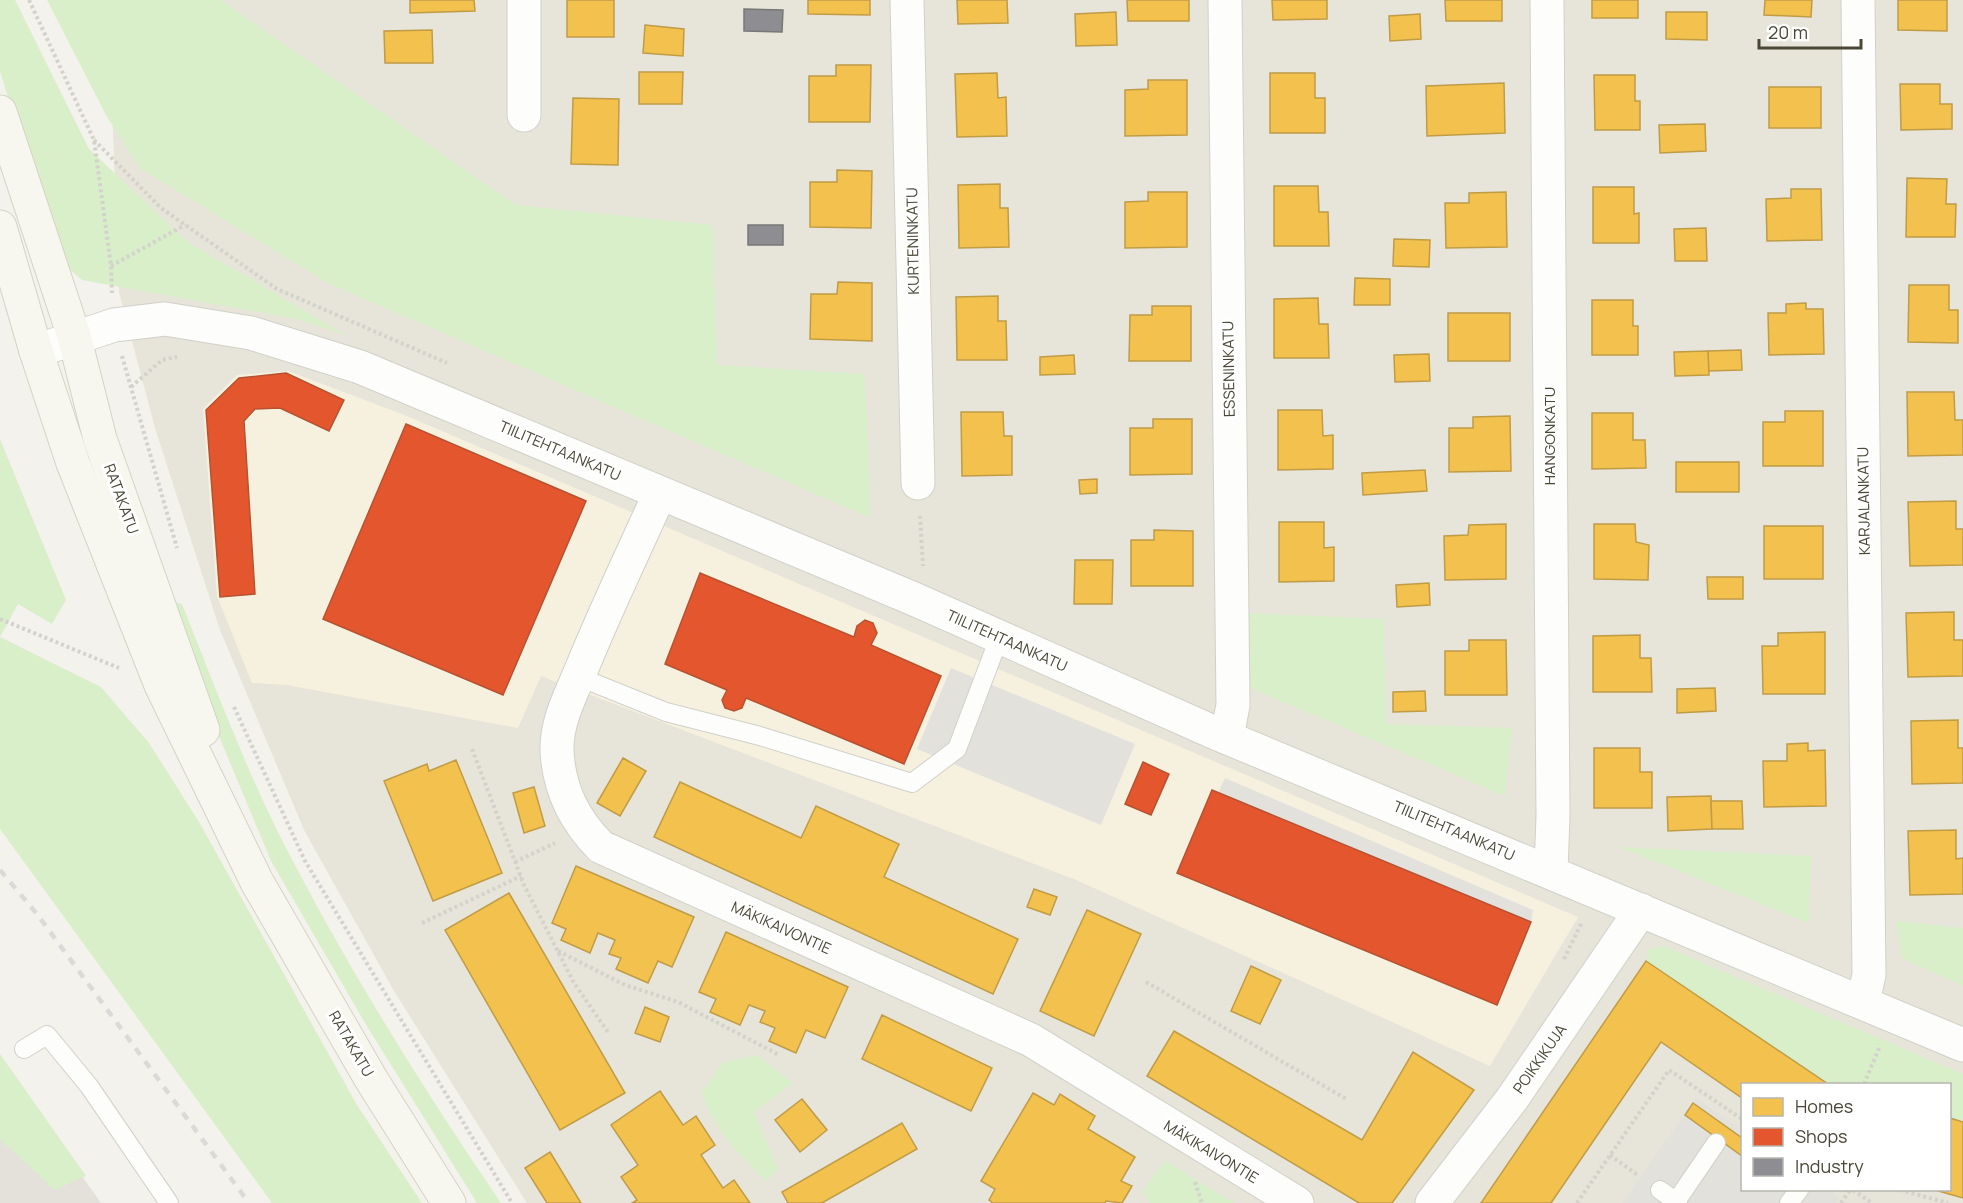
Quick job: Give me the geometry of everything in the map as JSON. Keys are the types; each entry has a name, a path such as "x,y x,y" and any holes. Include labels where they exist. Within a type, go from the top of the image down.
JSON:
{"main road":[{"name":"RATAKATU","path":"0,112 74,336 100,439 257,882"},
{"name":"RATAKATU","path":"0,227 36,351 74,463 161,685 257,882 371,1079 449,1203"}],"street":[{"path":"524,0 524,115"},
{"name":"KURTENINKATU","path":"907,0 918,483"},
{"name":"ESSENINKATU","path":"1225,0 1233,705 1227,737"},
{"name":"HANGONKATU","path":"1547,0 1553,783 1551,871"},
{"name":"KARJALANKATU","path":"1858,0 1869,975 1863,1002"},
{"name":"TIILITEHTAANKATU","path":"36,351 74,336 114,325 165,319 251,333 360,367 914,599 1227,737 1963,1045"},
{"name":"MÄKIKAIVONTIE","path":"660,493 560,722 557,750 565,798 584,830 601,847 1030,1040 1297,1203"},
{"name":"POIKKIKUJA","path":"1432,1203 1518,1089 1641,910"}],"lane":[{"path":"579,676 666,712 760,736 912,783 957,749 999,638"},
{"path":"24,1049 46,1035 89,1086 169,1203"},
{"path":"1660,1190 1677,1202 1716,1143"},
{"path":"1789,1203 1798,1191"}],"path":[{"path":"29,0 94,140 111,266 114,325 180,559"},
{"path":"111,266 185,225"},
{"path":"914,599 924,574 918,483"},
{"path":"0,619 161,685"},
{"path":"231,701 305,861 512,1203"},
{"path":"472,749 521,876 574,983 608,1032"},
{"path":"515,862 584,830"},
{"path":"423,922 521,876"},
{"path":"558,951 625,985 678,1002 779,1055"},
{"path":"1146,982 1348,1100"},
{"path":"1577,1203 1669,1070 1741,1118"},
{"path":"1610,1155 1660,1190"},
{"path":"1195,1181 1202,1203"},
{"path":"1841,1203 1851,1191"},
{"path":"1854,1191 1872,1203"},
{"path":"1904,1191 1948,1203"}],"shaded area":[{"path":"108,0 1963,0 1963,1203 527,1203 394,991 304,830 220,630 155,428 119,292"},
{"path":"288,371 402,414 1578,917 1490,1066 1074,879 541,676 518,728 287,685 252,683 217,596 203,409 237,375"},
{"path":"951,668 1135,744 1101,825 917,749"},
{"path":"1225,778 1533,910 1531,922 1218,793"},
{"path":"0,1060 101,1203 0,1203"},
{"path":"1696,1098 1741,1129 1741,1191 1829,1191 1839,1198 1836,1203 1622,1203"}],"green space":[{"path":"0,0 15,0 89,149 188,242 348,336 298,319 82,280 67,267 31,173 0,71"},
{"path":"47,0 221,0 516,205 713,225 717,365 865,374 871,518 328,283 141,169 107,117"},
{"path":"0,439 66,600 52,624 18,604 0,637"},
{"path":"173,601 182,604 255,784 333,935 386,1026 501,1203 477,1203 365,1023 271,861 218,734"},
{"path":"1246,613 1384,619 1386,724 1512,728 1505,796 1246,686"},
{"path":"0,637 101,687 149,743 199,822 357,1105 422,1203 272,1203 0,829"},
{"path":"1619,847 1811,856 1809,923"},
{"path":"1896,921 1963,928 1963,986 1902,958"},
{"path":"1664,946 1963,1074 1963,1122 1951,1118 1951,1083 1827,1083 1646,961 1649,949"},
{"path":"0,1054 86,1176 54,1190 0,1139"},
{"path":"757,1055 793,1083 754,1112 778,1169 766,1181 719,1129 702,1091 723,1063"},
{"path":"1165,1160 1234,1203 1150,1203 1143,1191"}],"building: Homes":[{"path":"410,0 474,0 475,11 410,13"},
{"path":"567,0 614,0 614,37 567,37"},
{"path":"808,0 870,0 870,15 808,14"},
{"path":"957,0 1007,0 1008,23 958,24"},
{"path":"1127,0 1189,0 1189,21 1128,21"},
{"path":"1272,0 1327,0 1327,19 1273,20"},
{"path":"1445,0 1502,0 1502,21 1446,21"},
{"path":"1592,0 1638,0 1638,18 1592,18"},
{"path":"1765,0 1812,0 1811,17 1764,15"},
{"path":"1898,0 1947,0 1947,31 1898,30"},
{"path":"1116,12 1117,45 1076,46 1075,14"},
{"path":"1666,12 1707,12 1707,40 1666,39"},
{"path":"1420,14 1421,39 1390,41 1389,16"},
{"path":"645,25 684,29 683,56 643,53"},
{"path":"432,30 433,63 385,63 384,31"},
{"path":"836,65 871,65 870,122 809,122 809,76 836,76"},
{"path":"639,72 683,72 682,104 639,104"},
{"path":"997,73 998,98 1006,97 1007,136 957,137 955,74"},
{"path":"1270,73 1315,73 1315,98 1325,98 1325,133 1270,133"},
{"path":"1594,75 1635,75 1635,101 1640,101 1640,130 1595,130"},
{"path":"1148,80 1187,80 1187,135 1125,136 1125,90 1148,89"},
{"path":"1504,83 1505,133 1427,136 1426,86"},
{"path":"1900,84 1940,84 1940,104 1952,104 1952,129 1901,130"},
{"path":"1769,87 1821,87 1821,128 1769,128"},
{"path":"573,98 619,99 618,165 571,164"},
{"path":"1705,124 1706,151 1660,153 1659,125"},
{"path":"837,170 872,171 871,228 810,227 810,182 837,182"},
{"path":"1907,178 1947,179 1946,204 1956,204 1955,237 1906,237"},
{"path":"1000,184 1000,208 1008,208 1009,247 959,248 958,185"},
{"path":"1274,186 1318,186 1319,212 1328,212 1329,246 1274,246"},
{"path":"1593,187 1634,187 1634,214 1639,213 1639,243 1593,243"},
{"path":"1791,189 1821,189 1822,240 1767,241 1766,199 1791,198"},
{"path":"1148,192 1187,192 1187,247 1125,248 1125,202 1148,201"},
{"path":"1506,192 1507,247 1446,248 1445,203 1469,203 1469,193"},
{"path":"1706,228 1707,261 1675,261 1674,229"},
{"path":"1394,239 1430,240 1429,267 1393,266"},
{"path":"1355,278 1390,279 1390,305 1354,305"},
{"path":"838,282 872,283 872,341 810,339 811,294 837,294"},
{"path":"1909,285 1949,285 1949,310 1958,310 1958,343 1908,342"},
{"path":"998,296 998,321 1006,321 1007,360 957,360 956,297"},
{"path":"1318,298 1319,324 1328,324 1329,358 1274,358 1274,299"},
{"path":"1592,300 1633,300 1633,326 1638,326 1638,355 1592,355"},
{"path":"1806,303 1806,309 1823,309 1824,354 1769,355 1768,313 1786,313 1786,304"},
{"path":"1152,306 1191,306 1191,361 1129,361 1130,315 1152,315"},
{"path":"1448,313 1510,313 1510,361 1448,361"},
{"path":"1741,350 1742,370 1708,371 1708,351"},
{"path":"1708,351 1709,375 1675,376 1674,352"},
{"path":"1429,354 1430,381 1395,382 1394,355"},
{"path":"1074,355 1075,374 1040,375 1040,357"},
{"path":"1907,392 1954,392 1955,420 1963,420 1963,455 1908,456"},
{"path":"1278,410 1322,410 1323,436 1333,435 1333,469 1278,470"},
{"path":"1785,411 1823,411 1823,466 1763,466 1763,422 1785,422"},
{"path":"961,412 1003,412 1004,436 1012,436 1012,475 962,476"},
{"path":"1592,413 1633,413 1633,440 1645,440 1646,468 1592,469"},
{"path":"1510,416 1511,471 1449,472 1449,428 1473,428 1473,417"},
{"path":"1153,419 1192,419 1192,474 1130,475 1130,428 1153,428"},
{"path":"1676,462 1739,462 1739,492 1676,492"},
{"path":"1425,470 1427,491 1363,495 1362,473"},
{"path":"1097,479 1097,493 1080,494 1079,480"},
{"path":"1956,501 1956,529 1963,529 1963,565 1910,566 1908,502"},
{"path":"1279,522 1324,522 1324,548 1334,547 1334,581 1279,582"},
{"path":"1506,524 1506,579 1445,580 1444,536 1468,535 1469,525"},
{"path":"1594,524 1635,524 1636,542 1649,545 1648,580 1594,579"},
{"path":"1764,526 1823,526 1823,579 1764,579"},
{"path":"1154,530 1193,531 1193,586 1131,586 1131,540 1154,540"},
{"path":"1075,560 1113,560 1112,604 1074,604"},
{"path":"1707,577 1743,577 1743,599 1708,599"},
{"path":"1429,583 1430,605 1397,607 1396,585"},
{"path":"1954,612 1954,640 1963,640 1963,676 1908,677 1906,613"},
{"path":"1825,632 1825,694 1763,694 1762,646 1778,646 1778,633"},
{"path":"1640,635 1640,658 1651,658 1652,692 1593,692 1593,636"},
{"path":"1469,640 1506,640 1507,695 1445,695 1445,651 1469,651"},
{"path":"1715,688 1716,711 1677,713 1677,689"},
{"path":"1425,691 1426,711 1393,712 1393,692"},
{"path":"1958,720 1958,748 1963,748 1963,783 1912,784 1911,721"},
{"path":"1808,743 1808,751 1825,750 1826,806 1764,807 1763,761 1787,761 1787,744"},
{"path":"1594,748 1640,748 1640,772 1652,772 1652,808 1594,808"},
{"path":"623,758 646,771 620,816 597,803"},
{"path":"456,760 502,873 433,901 384,781 427,764 429,771"},
{"path":"680,782 801,838 816,806 899,844 884,877 1018,939 993,994 654,837"},
{"path":"534,787 545,826 524,833 513,793"},
{"path":"1711,796 1712,829 1668,831 1667,797"},
{"path":"1711,801 1742,801 1743,829 1712,829"},
{"path":"1956,830 1956,859 1963,858 1963,894 1910,895 1908,831"},
{"path":"576,866 694,917 672,967 658,961 648,983 616,969 621,958 609,954 615,940 598,933 590,953 561,940 566,929 552,923"},
{"path":"1034,889 1057,897 1050,915 1027,907"},
{"path":"509,893 625,1093 560,1130 445,930"},
{"path":"1087,910 1141,934 1094,1036 1040,1011"},
{"path":"726,932 848,987 825,1038 806,1030 796,1053 769,1041 775,1028 760,1022 765,1011 749,1005 740,1025 710,1012 716,999 699,992"},
{"path":"1646,961 1827,1083 1741,1083 1741,1097 1661,1042 1551,1203 1481,1203"},
{"path":"1251,966 1281,980 1260,1024 1231,1011"},
{"path":"645,1007 669,1017 660,1042 635,1033"},
{"path":"882,1015 992,1068 971,1111 862,1059"},
{"path":"1174,1031 1362,1140 1413,1052 1474,1090 1392,1203 1359,1203 1147,1076"},
{"path":"660,1091 683,1125 696,1116 715,1145 701,1155 723,1188 734,1180 750,1203 632,1203 637,1200 621,1177 638,1165 611,1125"},
{"path":"1033,1093 1054,1105 1060,1094 1095,1116 1088,1129 1135,1157 1121,1181 1132,1186 1122,1203 1106,1201 1105,1203 993,1203 989,1200 995,1189 981,1181"},
{"path":"802,1099 827,1130 800,1152 775,1120"},
{"path":"1693,1103 1741,1137 1741,1155 1685,1115"},
{"path":"1951,1118 1963,1122 1963,1198 1938,1191 1951,1191"},
{"path":"902,1123 917,1149 822,1203 788,1203 782,1192"},
{"path":"550,1152 581,1203 547,1203 525,1168"}],"building: Shops":[{"path":"286,373 344,400 329,431 280,408 255,409 244,421 255,594 220,597 206,410 239,378"},
{"path":"406,424 586,501 503,695 323,619"},
{"path":"700,573 854,637 857,626 865,620 873,623 877,633 871,645 941,676 904,764 746,698 742,708 734,711 725,708 722,700 727,690 665,664"},
{"path":"1143,762 1169,774 1151,815 1125,804"},
{"path":"1212,790 1531,922 1497,1005 1177,873"}],"building: Industry":[{"path":"744,9 783,10 782,32 744,31"},
{"path":"748,225 783,225 783,245 748,245"}],"railway":[{"path":"0,870 37,914 249,1203"}]}
